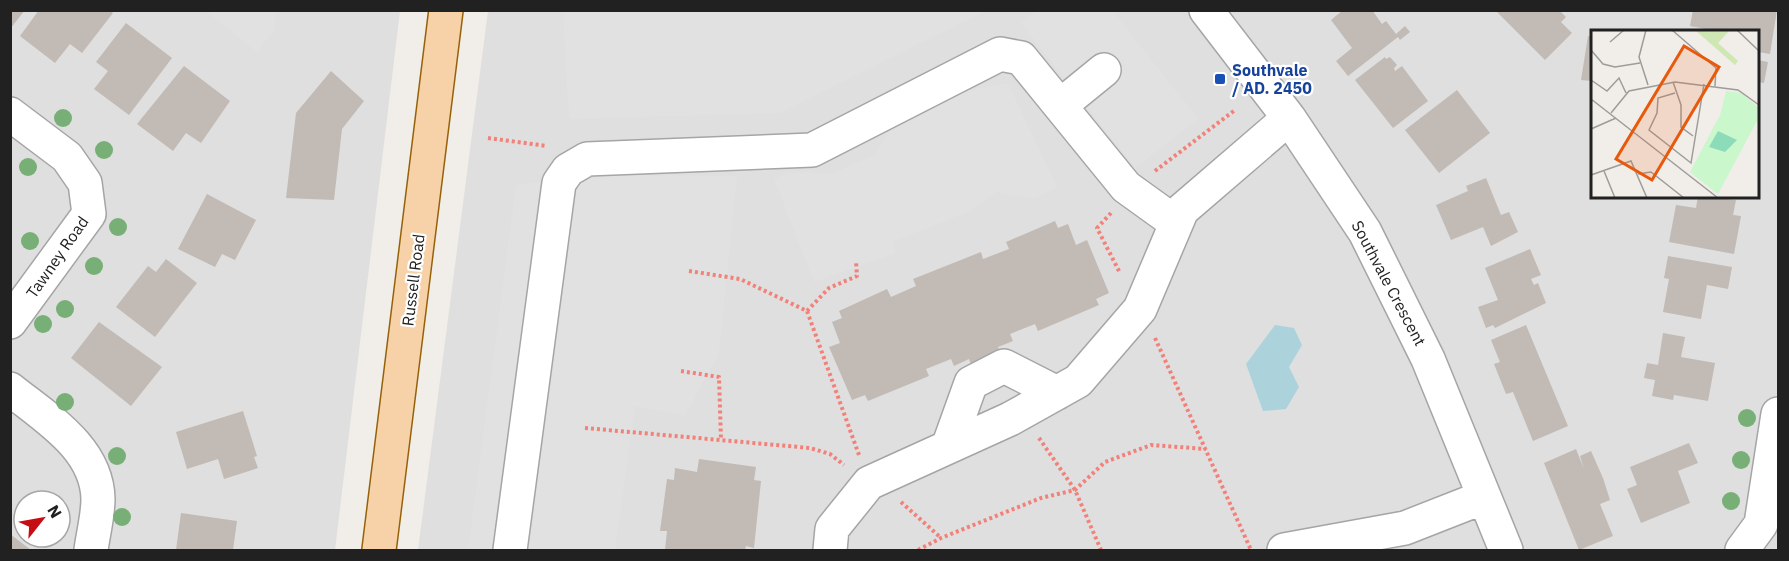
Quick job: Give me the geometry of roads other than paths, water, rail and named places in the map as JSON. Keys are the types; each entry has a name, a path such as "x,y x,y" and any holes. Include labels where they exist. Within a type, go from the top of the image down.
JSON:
{"main road":[{"name":"Russell Road","path":"379,550 446,10"}],"street":[{"name":"Southvale Crescent","path":"1206,10 1289,118 1365,232 1428,359 1506,550"},
{"path":"510,550 559,183 568,170 587,159 812,150 1000,54 1022,58 1126,187 1176,223"},
{"path":"1061,105 1104,70"},
{"name":"Tawney Road","path":"10,114 67,157 85,183 89,214 10,322"},
{"path":"830,550 832,529 873,482 1021,413 1078,381 1140,309 1182,210 1289,118"},
{"path":"948,447 971,383 1004,366 1057,393"},
{"path":"10,389 76,442 92,470 98,498 91,550"},
{"path":"1742,550 1761,524 1779,414"},
{"path":"1284,550 1329,546 1405,528 1484,497"}],"water":[{"path":"1275,325 1294,328 1302,345 1289,367 1299,387 1286,409 1263,411 1246,364"}],"place":[{"name":"Southvale / AD. 2450","path":"1220,79"}]}
